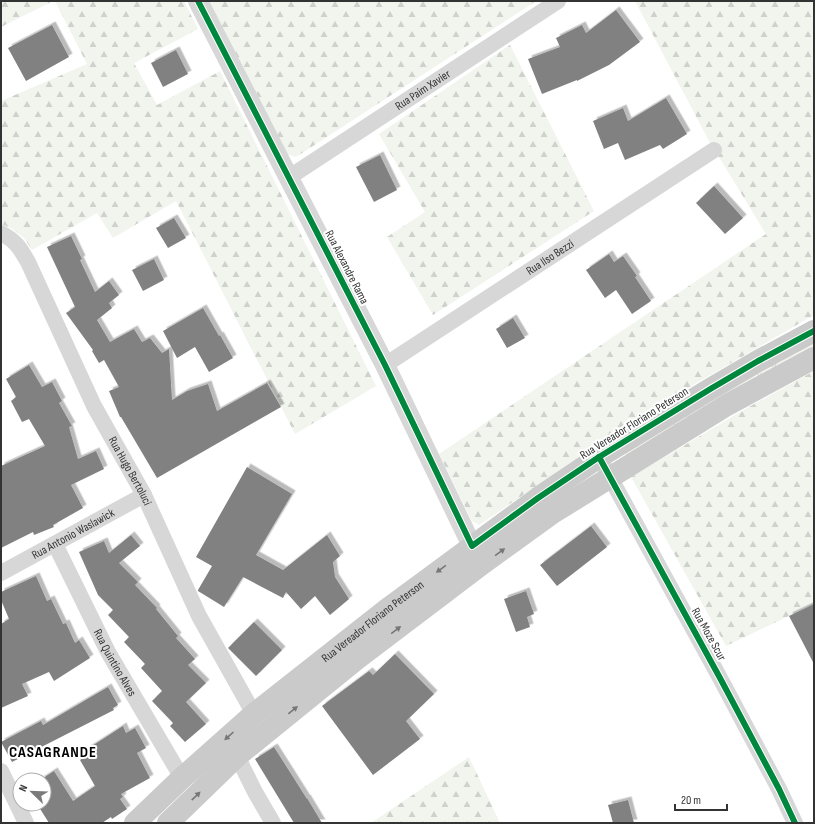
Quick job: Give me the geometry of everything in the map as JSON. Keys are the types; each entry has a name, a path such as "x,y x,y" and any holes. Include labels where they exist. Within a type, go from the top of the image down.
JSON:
{"main road":[{"name":"Rua Vereador Floriano Peterson","path":"168,823 237,756 358,658 478,555 538,498 599,456 758,361 814,331"},
{"name":"Rua Vereador Floriano Peterson","path":"135,823 182,778 254,714 390,607 551,514 727,405 814,358"}],"street":[{"name":"Rua Alexandre Rama","path":"198,1 385,365 478,555"},
{"name":"Rua Paim Xavier","path":"288,178 558,1"},
{"name":"Rua Ilso Bezzi","path":"385,365 714,150"},
{"name":"Rua Hugo Bertoluci","path":"1,233 8,236 19,246 28,262 94,406 144,495 199,616 254,714"},
{"name":"Rua Moze Scur","path":"599,456 761,754 795,823"},
{"name":"Rua Antonio Waslawick","path":"1,573 144,495"},
{"name":"Rua Quintino Alves","path":"55,544 108,652 182,778"},
{"path":"237,756 273,823"},
{"path":"1,771 26,823"}],"green space":[{"path":"1,1 53,1 1,27"},
{"path":"55,1 184,1 198,29 134,63 157,105 220,71 376,386 295,434 176,201 113,238 97,213 32,250 24,238 11,228 1,224 1,101 87,64"},
{"path":"209,1 536,1 296,157 286,154"},
{"path":"635,1 814,1 814,315 693,385 591,449 479,525 472,521 439,454 766,234 708,139"},
{"path":"510,45 594,211 433,315 387,237 425,212 379,134"},
{"path":"814,341 814,347 747,384 627,456 624,452"},
{"path":"814,371 814,604 726,646 631,477 747,408"},
{"path":"469,757 500,823 371,823"}],"building":[{"path":"616,10 640,42 609,65 577,81 542,94 528,59 560,47 556,38 582,25 586,33"},
{"path":"52,25 69,57 26,81 8,48"},
{"path":"176,50 188,74 163,87 151,63"},
{"path":"666,98 687,134 663,149 660,145 625,160 618,143 604,149 593,121 623,108 628,121"},
{"path":"380,155 397,190 374,202 356,167"},
{"path":"714,186 743,218 725,234 696,203"},
{"path":"174,218 186,238 168,248 156,228"},
{"path":"71,236 95,292 109,281 119,295 109,303 112,308 97,320 110,342 134,329 142,342 150,338 162,353 169,349 172,400 187,391 208,384 217,411 267,383 281,407 157,478 120,417 109,391 119,387 104,360 99,363 92,351 93,350 66,313 75,307 47,247"},
{"path":"609,254 614,262 623,256 637,276 635,277 651,301 632,314 616,290 605,298 586,270"},
{"path":"154,259 164,280 143,291 132,270"},
{"path":"203,308 233,358 209,372 195,347 177,358 163,331"},
{"path":"513,318 525,338 507,348 496,329"},
{"path":"29,365 42,387 52,382 62,401 59,403 72,426 69,427 78,459 96,451 104,469 71,485 83,508 53,525 54,527 34,535 33,532 1,548 1,466 45,446 29,419 22,422 11,401 16,397 6,379"},
{"path":"247,467 292,494 256,555 283,570 327,535 340,556 333,562 335,577 349,599 330,615 315,596 301,609 286,592 283,598 243,577 224,607 198,591 212,566 196,557"},
{"path":"591,526 607,547 557,586 540,565"},
{"path":"131,535 140,546 119,563 138,582 135,585 157,608 156,609 178,636 176,638 195,659 188,665 206,683 186,702 206,724 185,742 170,726 173,723 152,701 162,691 141,668 145,664 124,642 129,637 108,615 113,610 98,595 79,552 104,541 109,553"},
{"path":"36,576 47,601 51,599 63,624 66,623 75,643 79,640 90,658 54,681 49,672 22,684 28,696 1,708 1,624 9,619 1,600 1,592"},
{"path":"526,591 534,614 527,617 530,627 516,632 504,599"},
{"path":"814,604 814,664 789,616"},
{"path":"254,622 282,650 256,676 228,648"},
{"path":"395,654 434,694 406,721 420,739 373,775 322,706 369,671 373,675"},
{"path":"108,687 118,705 113,708 114,710 12,762 1,742 41,721 43,725"},
{"path":"123,726 126,733 135,728 146,748 137,753 150,778 121,794 123,797 120,799 127,809 112,819 111,817 102,823 49,823 42,812 52,812 52,772 54,771 73,801 95,786 78,755"},
{"path":"274,747 322,823 294,823 255,759"},
{"path":"628,800 634,823 613,823 608,805"}],"cycle path":[{"path":"198,1 385,365 472,546 538,498 599,457 758,361 814,331"},
{"path":"599,457 720,678 779,789 795,823"}],"district":[{"name":"CASAGRANDE","path":"53,751"}]}
